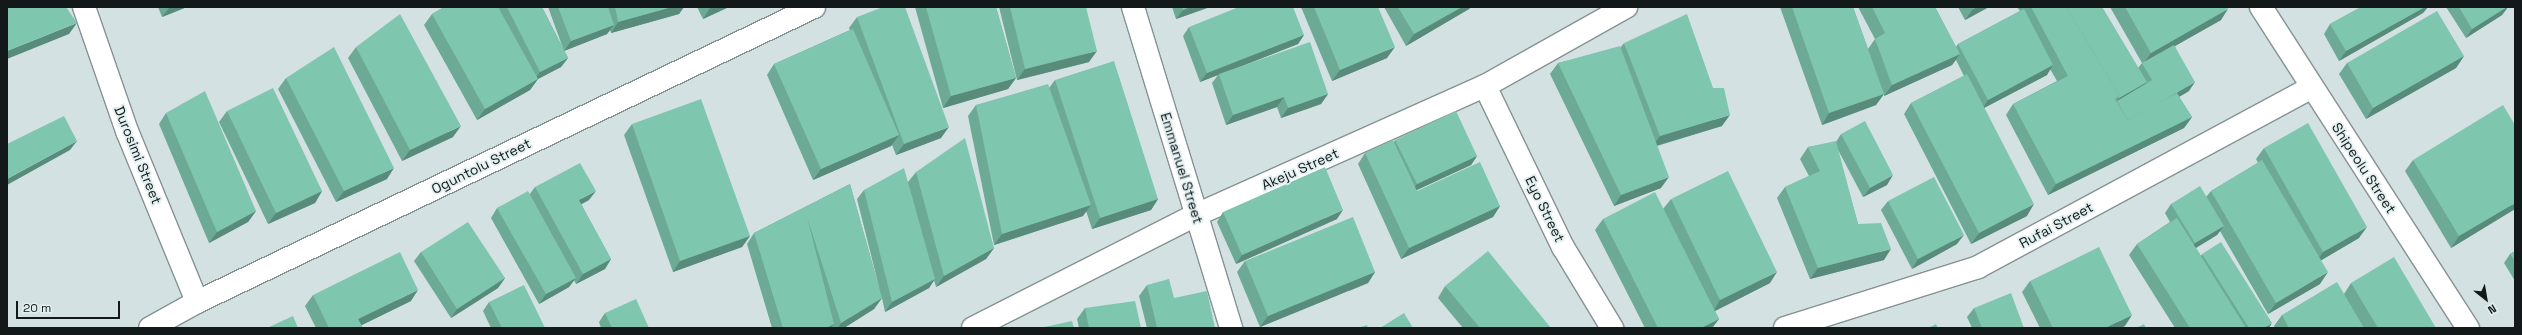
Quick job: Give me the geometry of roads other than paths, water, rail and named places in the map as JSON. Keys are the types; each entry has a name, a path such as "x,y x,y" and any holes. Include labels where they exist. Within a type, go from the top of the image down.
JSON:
{"street":[{"name":"Durosimi Street","path":"84,7 128,131 197,302"},
{"name":"Oguntolu Street","path":"150,328 197,302 814,7"},
{"name":"Emmanuel Street","path":"1133,7 1231,328"},
{"name":"Akeju Street","path":"973,328 1196,215 1485,86 1626,7"},
{"name":"Shipeolu Street","path":"2261,7 2468,328"},
{"name":"Eyo Street","path":"1485,86 1563,247 1612,328"},
{"name":"Rufai Street","path":"1785,328 1978,267 2312,87"}]}
